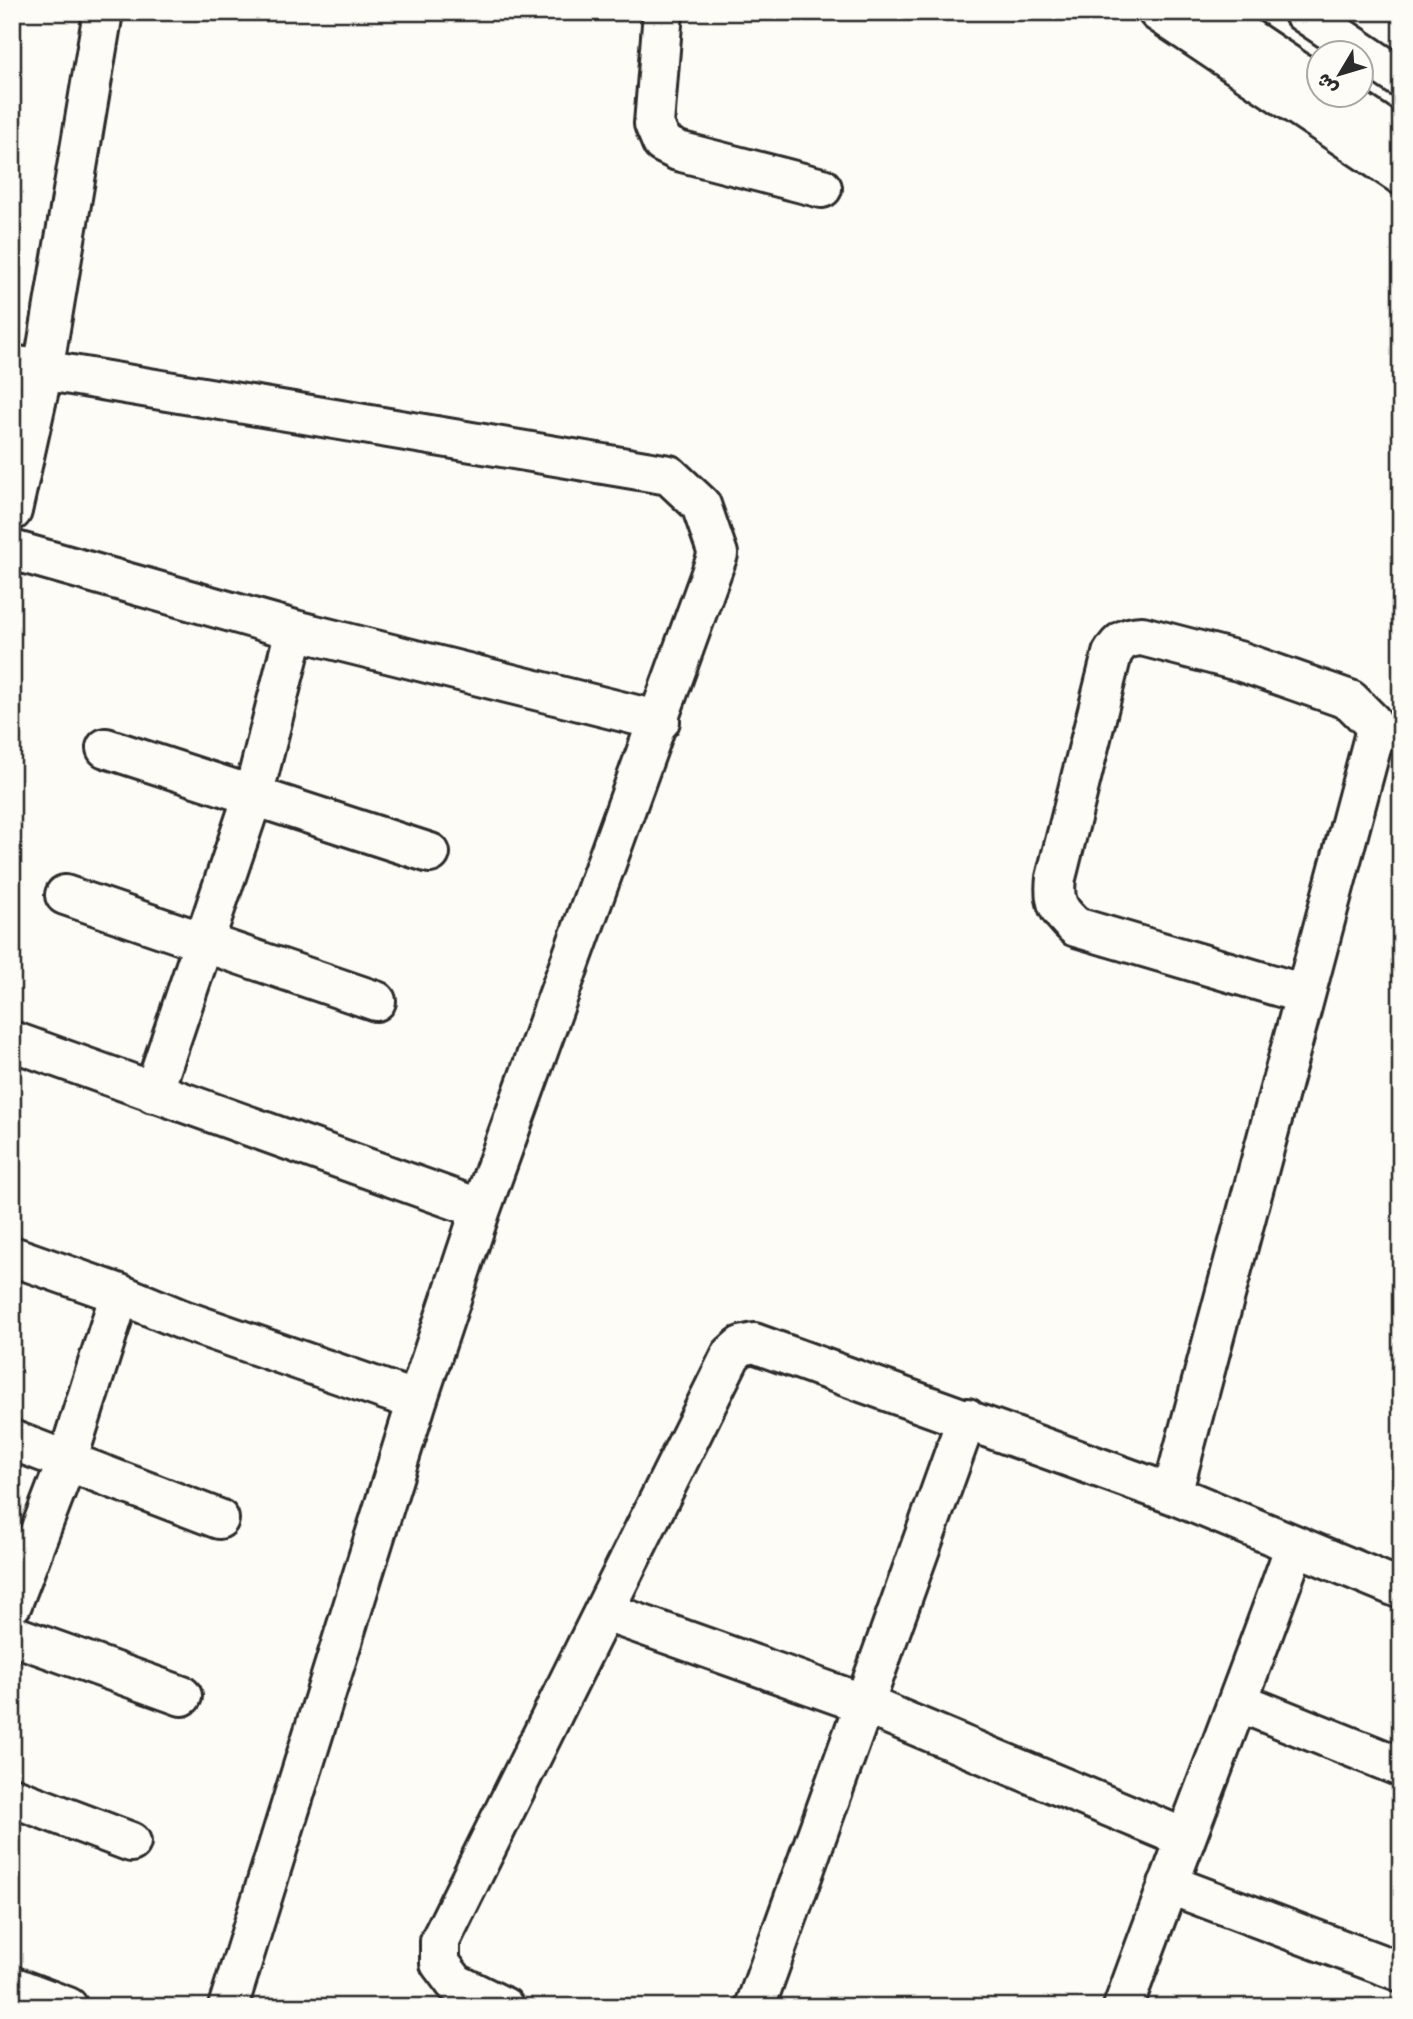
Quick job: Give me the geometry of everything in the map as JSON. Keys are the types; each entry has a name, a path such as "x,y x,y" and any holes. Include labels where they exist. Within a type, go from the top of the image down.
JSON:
{"street":[{"path":"12,511 28,368 103,12"},
{"path":"663,12 654,124 662,143 678,151 822,188"},
{"path":"1158,12 1401,175"},
{"path":"1209,12 1304,76"},
{"path":"1255,12 1304,45"},
{"path":"1303,12 1401,78"},
{"path":"1374,91 1401,109"},
{"path":"1354,108 1401,140"},
{"path":"28,368 669,475 701,505 718,554 660,722 481,1209 417,1401 228,2007"},
{"path":"12,550 295,630 660,722"},
{"path":"153,1093 253,796 295,630"},
{"path":"1172,1494 1375,733 1372,722 1350,700 1254,667 1142,636 1128,637 1119,643 1112,654 1056,878 1054,898 1061,914 1076,927 1304,994"},
{"path":"106,748 430,853"},
{"path":"65,895 376,1001"},
{"path":"12,1041 481,1209"},
{"path":"12,1256 120,1294 183,1320 417,1401"},
{"path":"12,1604 67,1461 120,1294"},
{"path":"504,2007 455,1983 440,1963 440,1941 606,1612 731,1355 741,1346 754,1343 967,1418 1172,1494 1401,1588"},
{"path":"754,2007 967,1418"},
{"path":"12,1440 219,1519"},
{"path":"1123,2007 1184,1838 1239,1702 1294,1546"},
{"path":"606,1612 864,1704 1184,1838"},
{"path":"12,1635 182,1696"},
{"path":"1239,1702 1401,1767"},
{"path":"12,1797 131,1842"},
{"path":"1168,1884 1401,1972"},
{"path":"12,1986 68,2007"}]}
